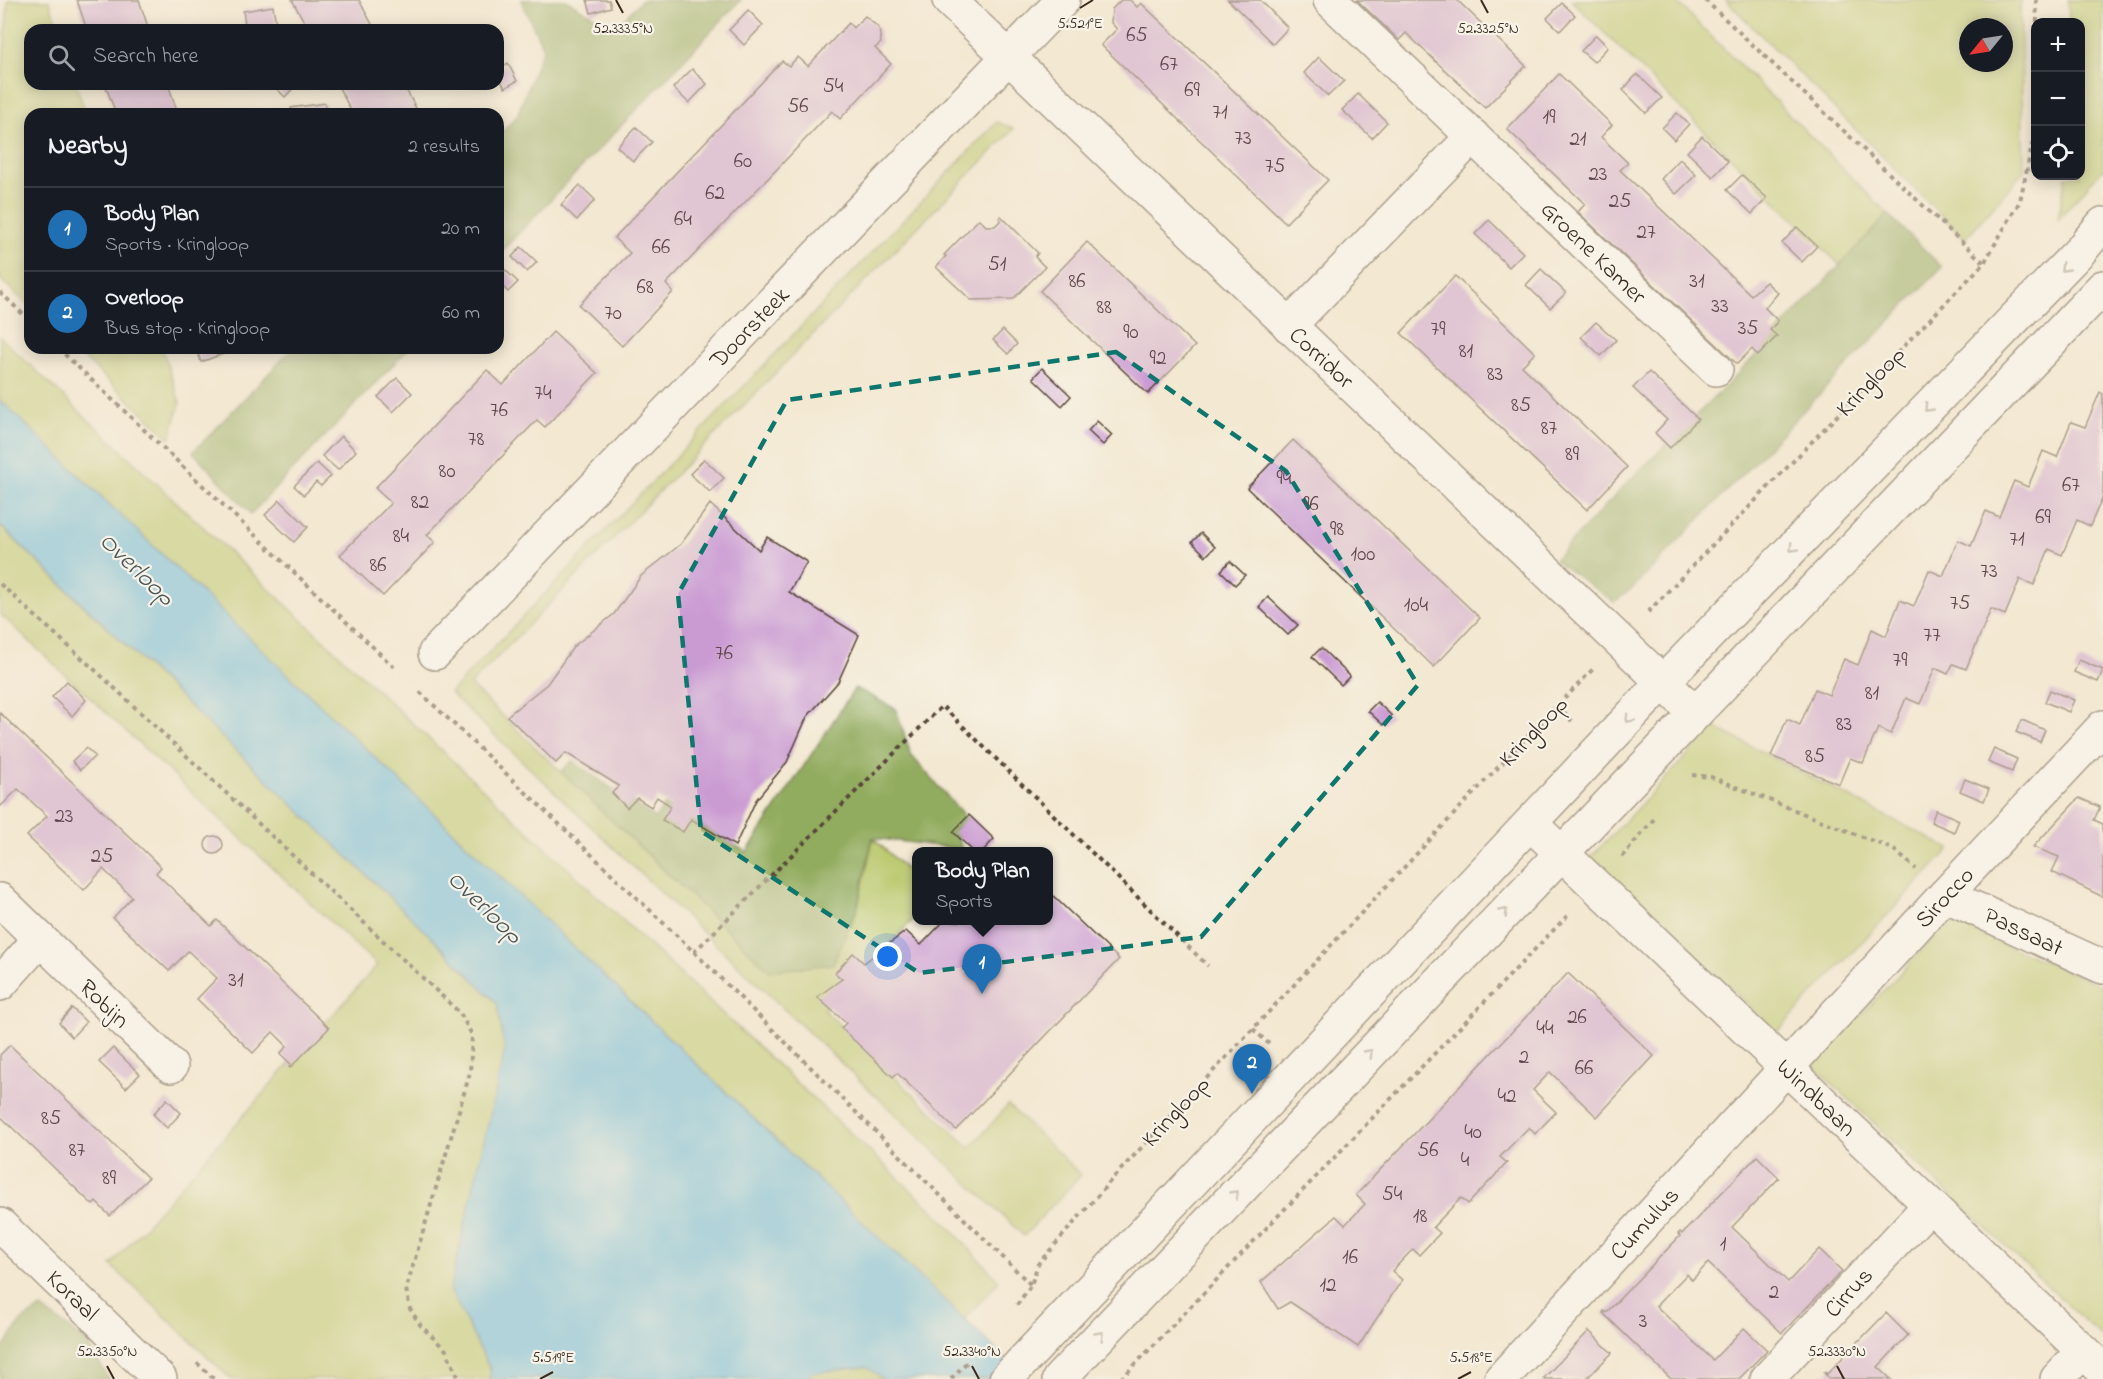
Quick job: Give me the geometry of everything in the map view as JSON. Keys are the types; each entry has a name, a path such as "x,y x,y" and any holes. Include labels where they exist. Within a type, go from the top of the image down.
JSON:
{"street":[{"name":"Corridor","path":"949,0 1695,713"},
{"name":"Doorsteek","path":"435,653 1063,0"},
{"name":"Groene Kamer","path":"1330,0 1716,369"},
{"path":"1289,326 1473,136"},
{"path":"1006,1379 1663,682 2071,260 2103,224"},
{"path":"1059,1378 2103,287"},
{"name":"Sirocco","path":"1786,1068 2103,727"},
{"name":"Windbaan","path":"1531,824 2093,1361"},
{"name":"Passaat","path":"1946,895 2103,967"},
{"name":"Robijn","path":"0,900 171,1066"},
{"path":"0,984 40,939"},
{"name":"Cumulus","path":"1501,1379 1786,1068"},
{"name":"Cirrus","path":"1767,1379 1930,1205"},
{"name":"Koraal","path":"0,1225 147,1374"},
{"path":"2056,1379 2093,1361"}],"path":[{"path":"1705,0 1984,263"},
{"path":"2036,0 2037,18"},
{"name":"Kringloop","path":"1014,1308 1031,1285 1038,1264 1113,1178 1485,781 1984,263 2020,201 2031,150"},
{"path":"1,296 24,316"},
{"path":"64,354 403,676"},
{"path":"0,584 115,688 460,1013 472,1035 470,1073 406,1289 410,1309 421,1326 446,1350 459,1379"},
{"path":"412,684 694,952 1031,1285"},
{"path":"694,952 942,706 1209,966"},
{"path":"1685,784 1692,775 1711,777 1893,849 1946,895"},
{"path":"1121,1379 1597,886 1657,816"}],"highlighted area":[{"path":"1116,352 1286,471 1418,685 1201,937 919,973 701,831 678,594 787,400"}],"green space":[{"path":"8,0 49,0 57,24 24,24 24,90 78,90 84,108 24,108 24,301 0,279 0,105"},
{"path":"521,0 566,0 615,28 642,0 741,0 504,249 504,130 517,116 543,48"},
{"path":"1571,0 1675,0 1888,214 1840,265"},
{"path":"1726,0 2020,0 2024,171 1965,239"},
{"path":"2068,0 2103,0 2103,169 2058,219 2065,180 2085,180 2085,18 2069,18"},
{"path":"997,122 1014,129 470,685 770,971 857,909 873,838 912,875 912,921 823,1009 970,1148 1008,1105 1081,1175 1024,1236 450,693"},
{"path":"1888,214 1942,267 1633,588 1614,602 1554,560 1628,482 1736,376"},
{"path":"0,337 944,1221 999,1281 964,1319 0,400"},
{"path":"79,354 164,354 180,403 170,438"},
{"path":"287,354 403,354 251,514 193,452"},
{"path":"0,526 419,925 497,1003 505,1051 450,1289 491,1372 489,1379 231,1379 111,1265 377,965 0,614"},
{"path":"855,688 896,709 911,755 967,819 955,829 961,847 873,838 857,909 833,964 770,971 561,772 572,761 655,818 665,805 747,852"},
{"path":"1714,727 1950,849 1777,1032 1591,857"},
{"path":"1949,921 2103,986 2103,1338 1813,1066"},
{"path":"41,1308 85,1340 109,1379 0,1379 0,1353 21,1321"},
{"path":"866,1366 884,1379 806,1379 812,1373"}],"water":[{"path":"0,400 1027,1379 884,1379 866,1367 812,1373 806,1379 489,1379 491,1371 450,1289 505,1051 497,1003 419,925 0,525"}],"building":[{"path":"77,0 139,0 147,24 85,24"},
{"path":"292,0 359,0 372,24 306,24"},
{"path":"587,0 609,0 611,7 591,13"},
{"path":"1121,0 1130,0 1137,7 1141,3 1328,180 1286,223 1101,45 1117,29 1111,23 1112,9"},
{"path":"1228,0 1260,0 1288,28 1273,44"},
{"path":"1357,0 1457,0 1526,66 1485,108 1406,33 1399,40"},
{"path":"1562,3 1575,15 1560,31 1547,18"},
{"path":"273,6 276,24 245,24 243,11"},
{"path":"748,10 763,25 744,45 729,30"},
{"path":"865,16 879,28 881,43 875,48 891,64 840,119 832,111 666,284 673,292 622,346 579,305 630,253 614,238 782,61 789,66 798,57 808,66 849,23 853,28"},
{"path":"1596,35 1608,47 1594,62 1581,51"},
{"path":"1319,57 1344,81 1328,96 1304,73"},
{"path":"508,63 517,81 505,88 504,86 504,66"},
{"path":"692,69 707,84 689,103 673,88"},
{"path":"1559,74 1612,125 1601,137 1628,163 1620,170 1751,295 1766,282 1778,293 1765,308 1778,321 1770,330 1777,336 1758,356 1752,349 1737,364 1578,212 1585,204 1507,129"},
{"path":"1637,74 1662,98 1646,113 1623,90"},
{"path":"107,90 170,90 176,108 114,108"},
{"path":"278,90 291,90 285,97"},
{"path":"340,90 406,90 416,108 350,108"},
{"path":"1358,94 1387,122 1372,138 1342,110"},
{"path":"325,103 325,108 291,108"},
{"path":"1677,113 1689,124 1674,140 1662,128"},
{"path":"636,127 652,142 633,161 617,147"},
{"path":"1702,136 1728,161 1713,177 1687,152"},
{"path":"1680,159 1696,175 1676,194 1661,179"},
{"path":"1742,175 1767,198 1752,214 1727,190"},
{"path":"580,185 595,200 577,220 561,205"},
{"path":"1001,216 1038,253 1035,257 1045,267 1013,299 971,300 936,267 946,256 944,255 979,219 986,226 995,226 1001,220 999,218"},
{"path":"1489,220 1523,253 1509,267 1475,234"},
{"path":"1797,227 1817,246 1802,262 1782,243"},
{"path":"1087,242 1195,346 1148,394 1040,291"},
{"path":"521,247 537,262 527,272 512,257"},
{"path":"504,269 518,282 508,292 504,288"},
{"path":"1541,269 1566,293 1550,308 1526,285"},
{"path":"1455,276 1535,353 1522,366 1627,467 1587,510 1401,333"},
{"path":"1596,322 1616,340 1601,356 1581,337"},
{"path":"1003,330 1017,344 1008,354 993,340"},
{"path":"553,332 597,373 545,427 537,420 427,535 435,542 383,596 340,555 391,503 375,488 487,370 503,385"},
{"path":"198,354 223,354 201,362"},
{"path":"1042,368 1071,396 1062,406 1033,378"},
{"path":"1649,372 1698,419 1670,448 1655,433 1667,420 1633,388"},
{"path":"397,378 412,393 393,412 378,397"},
{"path":"2100,392 2103,394 2103,496 2090,526 2077,520 2062,555 2049,549 2034,585 2020,579 2005,615 1991,609 1966,669 1953,664 1948,674 1935,668 1920,704 1906,698 1891,734 1878,728 1863,763 1850,758 1839,784 1771,756 1787,719 1800,725 1815,689 1829,695 1844,659 1858,665 1872,629 1886,636 1900,600 1914,606 1929,570 1943,576 1958,540 1971,546 1986,511 1999,517 2014,481 2028,487 2043,451 2057,457 2071,422 2085,427"},
{"path":"1097,421 1112,435 1103,445 1088,431"},
{"path":"341,436 356,451 338,470 322,456"},
{"path":"1293,440 1480,618 1434,667 1247,488"},
{"path":"704,459 724,478 710,492 690,474"},
{"path":"317,463 331,476 321,486 316,482 304,495 294,486"},
{"path":"280,500 308,527 294,542 265,515"},
{"path":"710,504 759,550 767,537 807,562 789,592 859,635 838,682 807,717 787,762 756,800 735,846 691,819 683,832 662,820 671,806 657,797 651,807 637,798 627,808 612,793 619,786 566,753 556,763 507,716 547,684 574,646 614,614 641,576 681,544"},
{"path":"1201,533 1215,547 1206,556 1192,542"},
{"path":"1230,561 1245,575 1235,585 1221,571"},
{"path":"1268,597 1298,625 1288,635 1259,607"},
{"path":"1321,648 1350,676 1341,685 1312,657"},
{"path":"2079,660 2103,670 2098,682 2074,672"},
{"path":"67,681 86,700 72,716 52,697"},
{"path":"2050,690 2074,700 2069,712 2045,702"},
{"path":"1377,702 1392,716 1383,725 1368,711"},
{"path":"0,713 161,867 156,873 211,926 217,920 329,1028 290,1068 291,1064 280,1054 287,1046 273,1032 253,1053 197,999 217,978 188,951 169,971 113,918 132,897 103,869 84,890 27,836 47,816 18,789 0,807"},
{"path":"2022,720 2045,730 2040,742 2016,732"},
{"path":"86,748 95,756 80,770 72,761"},
{"path":"1994,749 2017,759 2012,772 1988,762"},
{"path":"1965,779 1989,789 1984,801 1960,791"},
{"path":"2079,798 2100,807 2094,820 2103,824 2103,897 2052,872 2059,857 2033,847"},
{"path":"1936,810 1959,820 1954,832 1931,822"},
{"path":"969,815 994,839 987,847 969,847 953,832"},
{"path":"214,836 220,839 223,845 220,851 214,854 208,851 205,845 208,839"},
{"path":"1053,896 1119,959 956,1130 897,1073 893,1077 841,1028 846,1023 817,997 842,979 835,973 853,953 864,963 906,931 921,945 940,925 1053,925"},
{"path":"1568,973 1654,1056 1597,1117 1550,1072 1533,1090 1556,1112 1535,1134 1529,1127 1500,1157 1507,1163 1468,1204 1461,1198 1433,1227 1440,1233 1419,1255 1413,1249 1392,1271 1402,1280 1358,1347 1290,1302 1278,1309 1261,1282 1336,1216 1345,1225 1365,1204 1356,1195"},
{"path":"72,1008 86,1022 72,1037 59,1023"},
{"path":"10,1045 148,1178 110,1216 96,1202 93,1205 0,1116 0,1055"},
{"path":"113,1048 140,1074 126,1088 99,1062"},
{"path":"167,1099 181,1113 167,1128 153,1114"},
{"path":"1757,1156 1779,1178 1732,1227 1788,1282 1819,1249 1842,1271 1782,1333 1708,1263 1692,1280 1687,1274 1656,1306 1713,1360 1744,1328 1767,1350 1739,1379 1671,1379 1603,1313 1604,1311 1606,1313 1680,1236 1678,1234 1680,1232 1682,1234"},
{"path":"1886,1313 1908,1335 1878,1367 1891,1379 1830,1379 1824,1373 1827,1374"},
{"path":"1589,1331 1612,1353 1586,1379 1543,1379"}],"place":[{"name":"Body Plan","path":"982,994"},
{"name":"Overloop","path":"1252,1094"}]}
